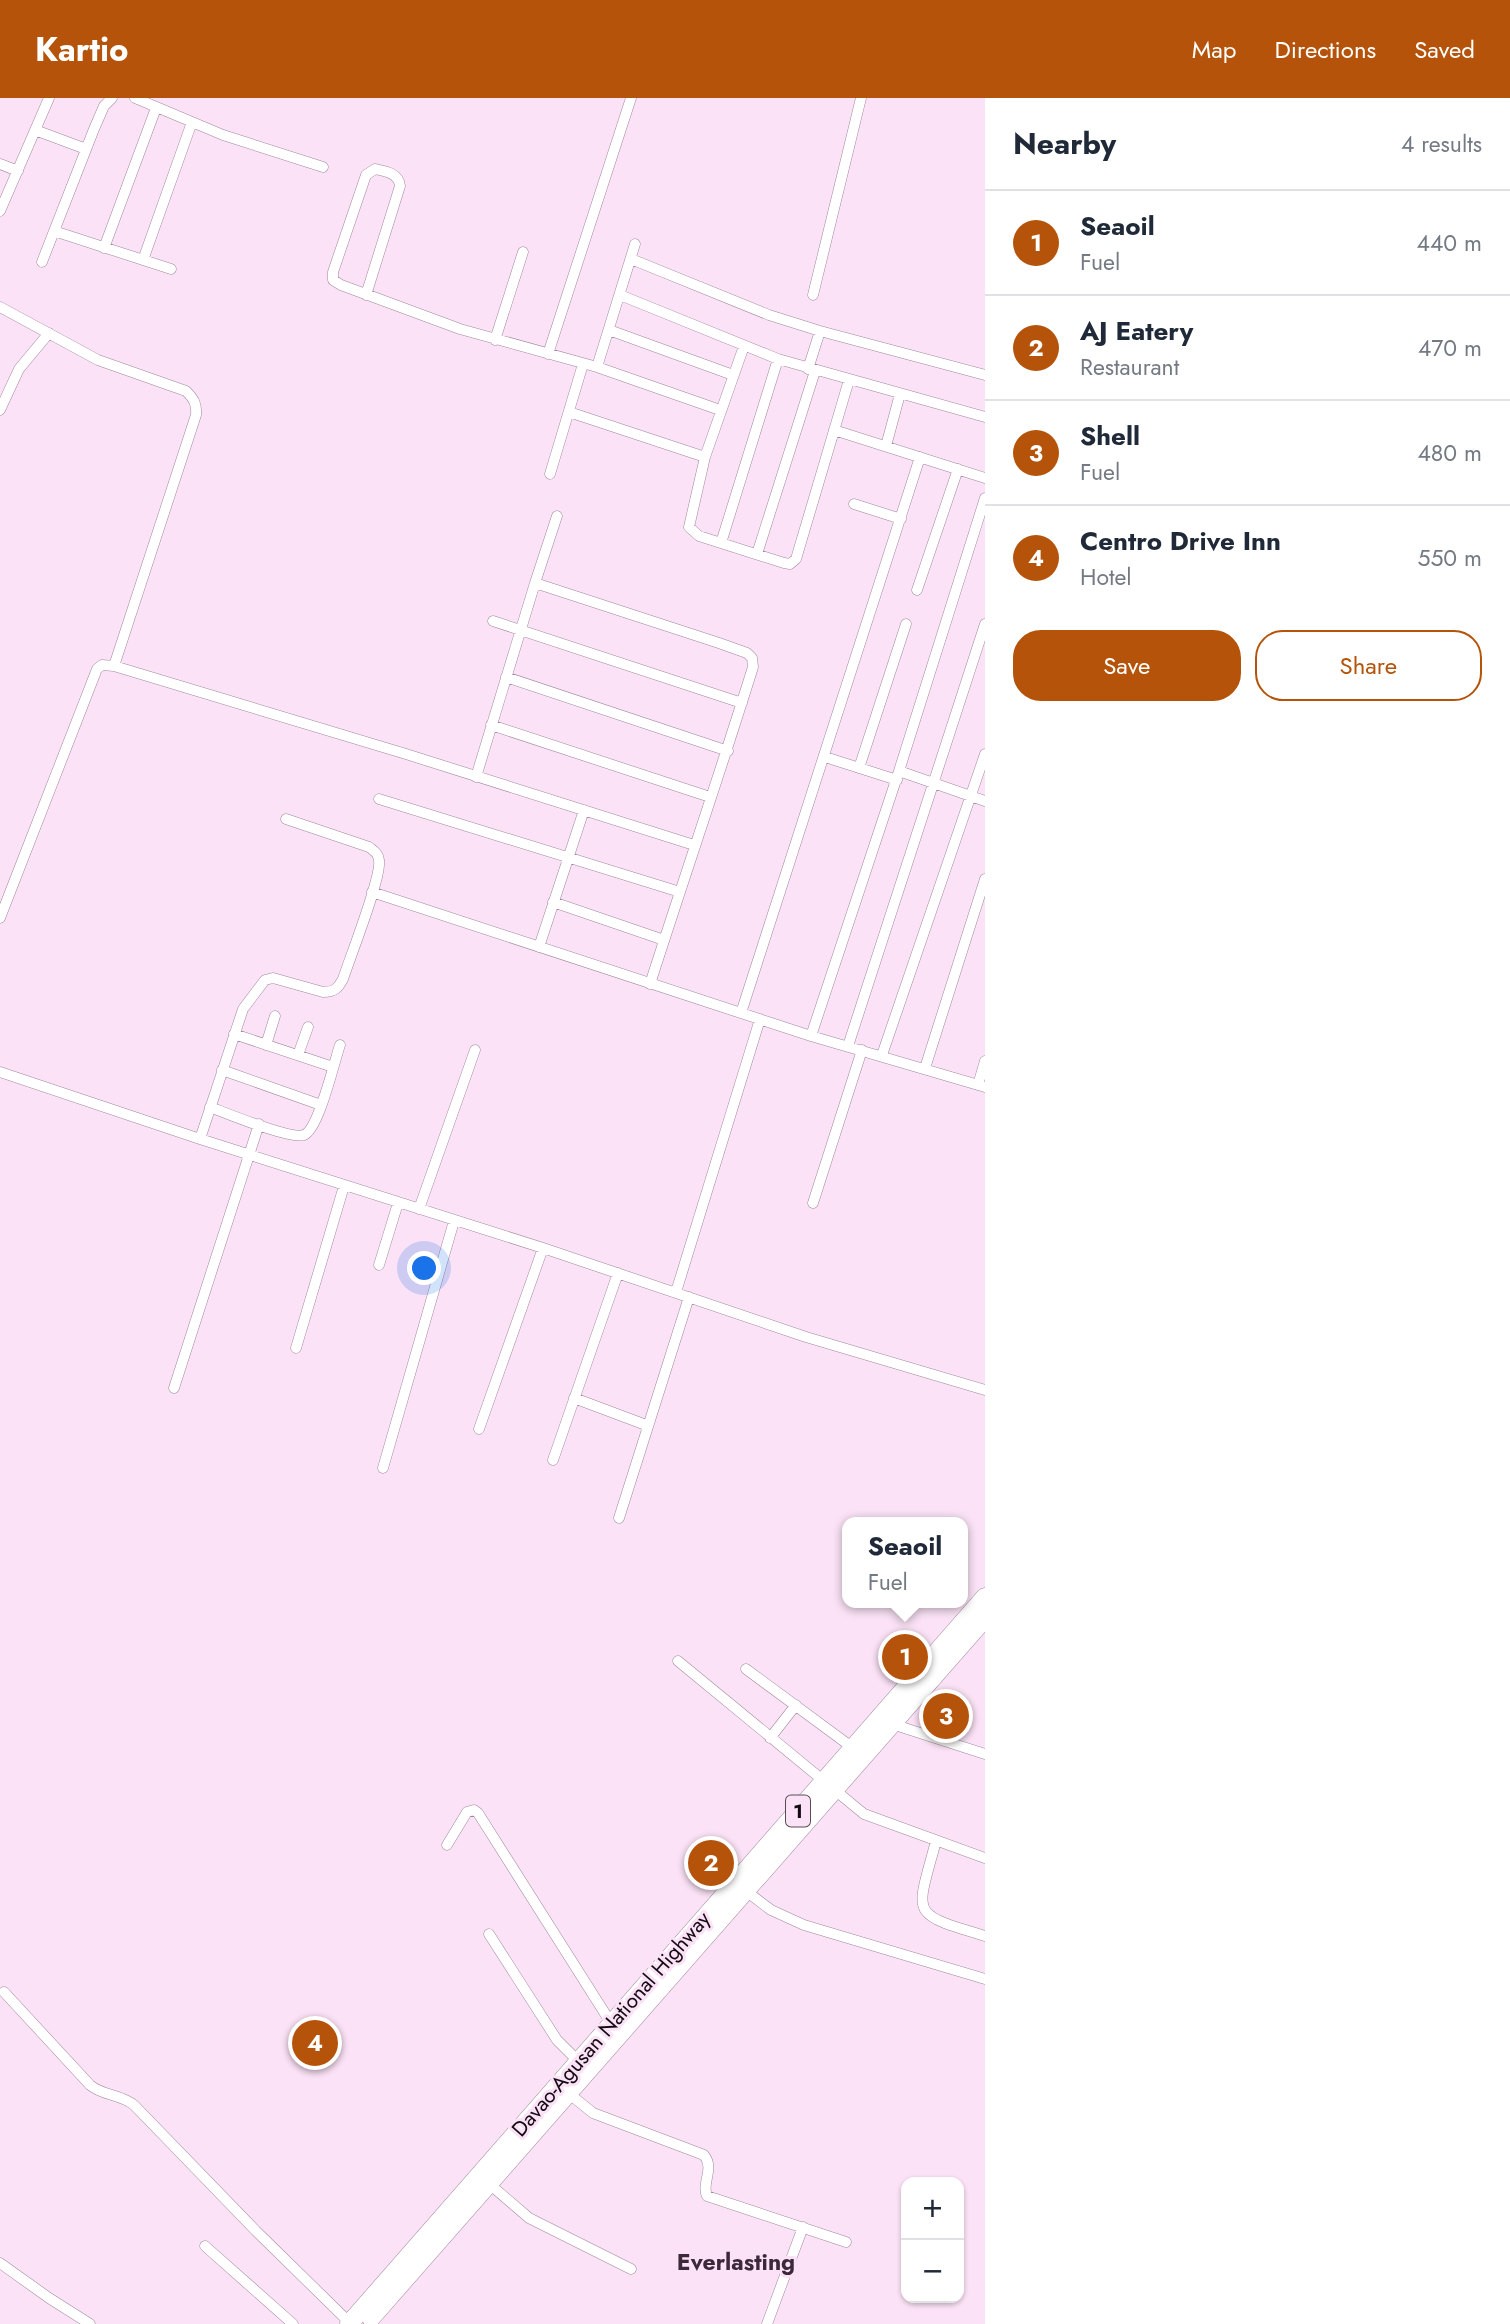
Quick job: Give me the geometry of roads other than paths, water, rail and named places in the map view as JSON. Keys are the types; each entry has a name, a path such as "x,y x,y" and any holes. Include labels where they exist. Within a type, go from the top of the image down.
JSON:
{"highway":[{"name":"Davao-Agusan National Highway","path":"563,2089 578,2061 611,2023 714,1917 746,1891 828,1787 853,1748 886,1721 985,1597"},
{"name":"Davao-Agusan National Highway","path":"350,2324 484,2179 886,1721 985,1618"},
{"name":"Davao-Agusan National Highway","path":"366,2324 484,2179"}],"street":[{"path":"0,211 49,98"},
{"path":"42,261 104,106 112,98"},
{"path":"135,98 223,135 323,167"},
{"path":"548,354 631,98"},
{"path":"813,295 861,98"},
{"path":"104,248 156,108"},
{"path":"142,260 192,122"},
{"path":"35,130 86,149"},
{"path":"0,164 18,171"},
{"path":"366,295 400,186 398,178 375,169 366,175 332,272 333,281 366,295 495,340 597,367 720,410"},
{"path":"54,231 171,269"},
{"path":"597,367 635,244"},
{"path":"495,340 523,252"},
{"path":"631,259 769,315 985,375"},
{"path":"620,295 778,359 985,417"},
{"path":"0,307 98,360 186,391 197,405 114,666"},
{"path":"609,330 733,375"},
{"path":"757,554 820,331"},
{"path":"0,410 19,369 49,333"},
{"path":"744,346 705,457 689,527 699,536 784,564 790,564 796,559 849,380"},
{"path":"721,543 778,359"},
{"path":"550,474 583,363"},
{"path":"886,446 900,394"},
{"path":"569,412 705,457"},
{"path":"834,430 985,478"},
{"path":"741,1013 920,457"},
{"path":"916,590 958,469"},
{"path":"811,1036 898,776 985,498"},
{"path":"854,504 901,519"},
{"path":"476,778 557,516"},
{"path":"535,583 747,653 754,663 728,751 710,797 650,984"},
{"path":"493,621 742,703"},
{"path":"859,768 905,624"},
{"path":"848,1046 985,624"},
{"path":"0,918 97,669 102,665 114,666 406,754 694,845"},
{"path":"506,677 728,751"},
{"path":"491,725 710,797"},
{"path":"882,1055 985,754"},
{"path":"825,757 859,768 934,783 985,801"},
{"path":"379,799 680,892"},
{"path":"539,947 584,810"},
{"path":"200,1139 243,1009 265,980 273,978 323,992 332,992 338,988 372,892 379,865 376,852 286,819"},
{"path":"925,1068 985,879"},
{"path":"372,892 760,1020 981,1086 985,1061"},
{"path":"553,902 664,940"},
{"path":"266,1045 275,1016"},
{"path":"676,1293 760,1020"},
{"path":"298,1055 308,1027"},
{"path":"234,1034 333,1067"},
{"path":"210,1107 290,1136 305,1135 311,1130 321,1105 340,1045"},
{"path":"419,1209 475,1050"},
{"path":"813,1203 862,1050"},
{"path":"222,1070 321,1105"},
{"path":"0,1072 344,1186 543,1248 806,1337 985,1390"},
{"path":"174,1388 259,1124"},
{"path":"296,1348 344,1186"},
{"path":"379,1265 398,1203"},
{"path":"383,1468 454,1221"},
{"path":"479,1429 543,1248"},
{"path":"553,1460 618,1273"},
{"path":"619,1518 646,1425 689,1297"},
{"path":"574,1398 646,1425"},
{"path":"678,1661 863,1814 985,1858"},
{"path":"746,1669 853,1748"},
{"path":"770,1738 796,1705"},
{"path":"886,1721 985,1754"},
{"path":"446,1845 467,1812 478,1813 611,2023"},
{"path":"936,1842 922,1891 921,1903 926,1913 944,1924 985,1936"},
{"path":"746,1891 771,1910 804,1924 985,1979"},
{"path":"489,1934 556,2040 578,2061"},
{"path":"4,1992 90,2085 100,2092 127,2100 134,2105 350,2324"},
{"path":"563,2089 593,2113 704,2155 710,2169 705,2190 707,2196 846,2242"},
{"path":"484,2179 538,2224 631,2269"},
{"path":"767,2324 803,2227"},
{"path":"205,2246 293,2324"},
{"path":"0,2263 90,2324"}],"place":[{"name":"Seaoil","path":"905,1657"},
{"name":"Shell","path":"946,1716"},
{"name":"AJ Eatery","path":"711,1863"},
{"name":"Centro Drive Inn","path":"315,2043"}],"district":[{"name":"Everlasting","path":"736,2262"}]}
